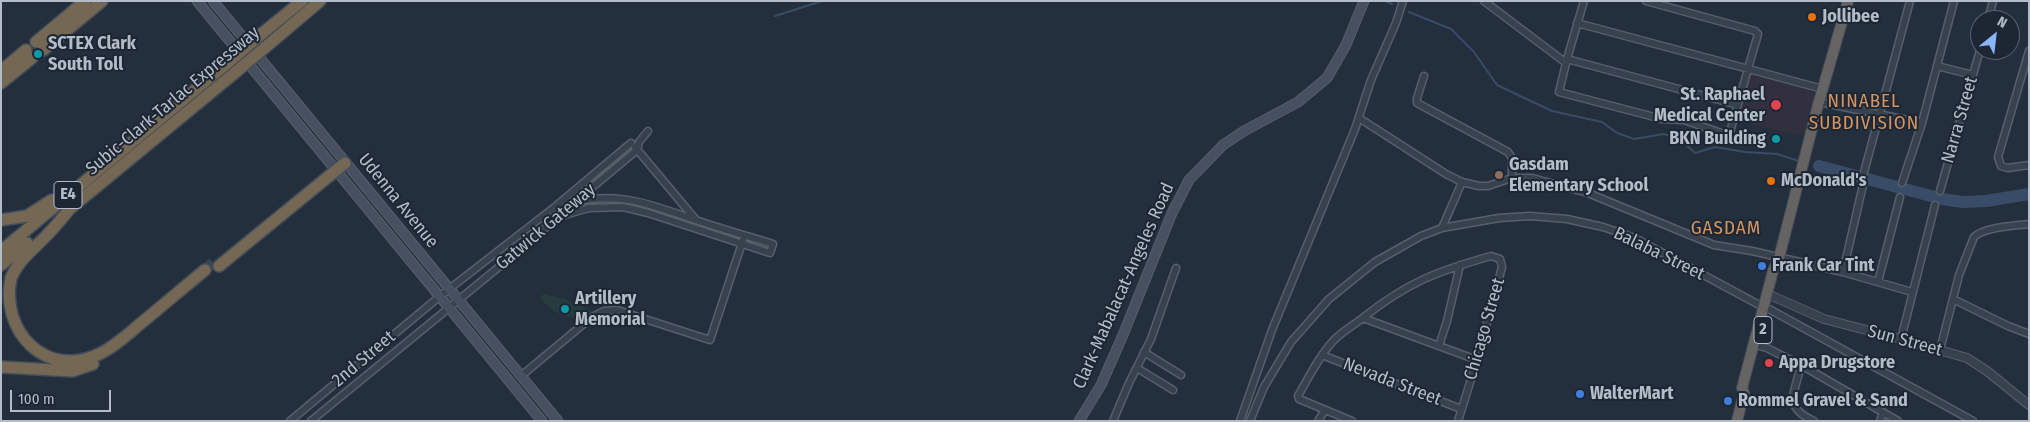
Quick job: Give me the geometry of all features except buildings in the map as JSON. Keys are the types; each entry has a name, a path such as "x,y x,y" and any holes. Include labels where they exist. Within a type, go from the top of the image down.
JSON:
{"highway":[{"path":"85,1 39,46 102,1"},
{"name":"Subic-Clark-Tarlac Expressway","path":"1,265 233,66 259,36 302,1"},
{"name":"Subic-Clark-Tarlac Expressway","path":"1,251 135,140 233,66 268,45 320,1"},
{"name":"2","path":"1736,421 1744,393 1748,389 1759,346 1773,271 1778,261 1819,102 1848,1"},
{"path":"1,71 29,54 1,83"},
{"path":"1,220 16,219 36,211 120,143 135,140"},
{"path":"217,264 343,160"},
{"path":"1,367 72,371 86,367 116,351 207,272 98,355 81,361 60,362 41,355 22,341 10,320 7,302 10,280 26,254 47,236 72,206"},
{"name":"2","path":"1744,393 1742,388 1766,308 1772,296 1778,272 1778,261"}],"main road":[{"name":"Udenna Avenue","path":"197,1 542,421"},
{"name":"Udenna Avenue","path":"213,1 558,421"},
{"name":"Clark-Mabalacat-Angeles Road","path":"1079,421 1101,385 1123,336 1172,213 1189,180 1223,145 1244,131 1298,102 1327,78 1346,45 1364,1"}],"street":[{"path":"1240,421 1272,330 1359,118 1370,80 1394,28 1403,1"},
{"path":"1484,1 1566,61 1738,105"},
{"path":"1584,1 1566,61 1560,92 1662,119 1684,120 1724,134 1730,132 1758,38 1756,32 1646,1"},
{"path":"1863,176 1910,1"},
{"path":"1902,183 1922,124 1954,1"},
{"path":"1577,23 1823,89"},
{"path":"2029,51 1999,153 2001,166 2008,168 2029,165"},
{"name":"Narra Street","path":"1940,191 1977,60"},
{"path":"1937,66 1973,75"},
{"path":"1424,76 1417,103 1508,152 1512,158 1512,178"},
{"path":"1819,102 1922,124"},
{"path":"1359,118 1446,174 1462,182 1488,186 1512,178 1532,178 1588,193 1706,242 1752,251 1778,261 1793,261 1843,272 1912,292"},
{"path":"637,150 639,142 648,131"},
{"path":"631,143 639,142"},
{"path":"631,143 696,220"},
{"name":"Gatwick Gateway","path":"439,297 556,206 631,143"},
{"name":"Gatwick Gateway","path":"448,308 561,216 577,200 637,150"},
{"path":"1442,228 1462,182"},
{"path":"1843,272 1863,185"},
{"path":"556,206 577,200 600,197 624,198 650,204 773,244 770,253 624,207 589,208 561,216"},
{"path":"1878,282 1900,197"},
{"path":"624,198 624,207"},
{"path":"1901,339 1935,205"},
{"name":"Balaba Street","path":"1250,421 1264,387 1291,342 1330,299 1382,258 1421,236 1442,228 1499,218 1530,216 1566,218 1603,227 1635,238 1973,421"},
{"path":"1940,350 1963,261 1971,242 1978,233 2029,224"},
{"path":"521,376 592,317 604,311 617,310 710,340 744,235"},
{"name":"Chicago Street","path":"1324,410 1301,401 1298,396 1322,355 1334,340 1409,285 1460,265 1492,256 1498,257 1502,263 1477,360 1458,421"},
{"path":"1438,346 1447,320 1460,265"},
{"path":"1113,421 1144,352 1176,268"},
{"name":"Sun Street","path":"1772,296 1818,317 1940,350 1974,362 2029,405"},
{"name":"2nd Street","path":"290,421 439,297"},
{"path":"1953,299 2008,326 2029,334"},
{"name":"2nd Street","path":"311,421 448,308"},
{"path":"1364,318 1477,360"},
{"path":"1759,346 1767,348 1801,366 1898,421"},
{"path":"1144,352 1181,375"},
{"name":"Nevada Street","path":"1322,355 1461,410"},
{"path":"1801,366 1793,405 1796,411 1814,421"},
{"path":"1137,368 1173,390"},
{"path":"1318,421 1324,410 1352,421"},
{"path":"1880,421 1884,413"}],"shaded area":[{"name":"St. Raphael Medical Center","path":"1749,73 1816,90 1804,136 1736,121"}],"green space":[{"name":"Artillery Memorial","path":"544,294 565,299 592,311 581,319 563,315 553,310 544,302 540,297"}],"waterway":[{"path":"775,16 822,1"},
{"path":"1385,1 1392,4"},
{"path":"1409,12 1451,29 1474,52 1497,85 1552,111 1602,122 1617,133 1634,139 1664,134 1682,141 1695,153 1715,147 1745,152 1777,154 1799,161"},
{"path":"1819,166 1942,199 1963,202 1986,201 2029,194"}],"tunnel":[{"path":"205,270 215,261"}],"place":[{"name":"Jollibee","path":"1812,17"},
{"name":"SCTEX Clark South Toll","path":"38,54"},
{"name":"St. Raphael Medical Center","path":"1776,105"},
{"name":"BKN Building","path":"1776,139"},
{"name":"Gasdam Elementary School","path":"1499,175"},
{"name":"McDonald's","path":"1771,181"},
{"name":"Frank Car Tint","path":"1762,266"},
{"name":"Artillery Memorial","path":"565,309"},
{"name":"Appa Drugstore","path":"1769,363"},
{"name":"WalterMart","path":"1580,394"},
{"name":"Rommel Gravel & Sand","path":"1728,401"}],"district":[{"name":"NINABEL SUBDIVISION","path":"1864,113"},
{"name":"GASDAM","path":"1726,229"}]}
